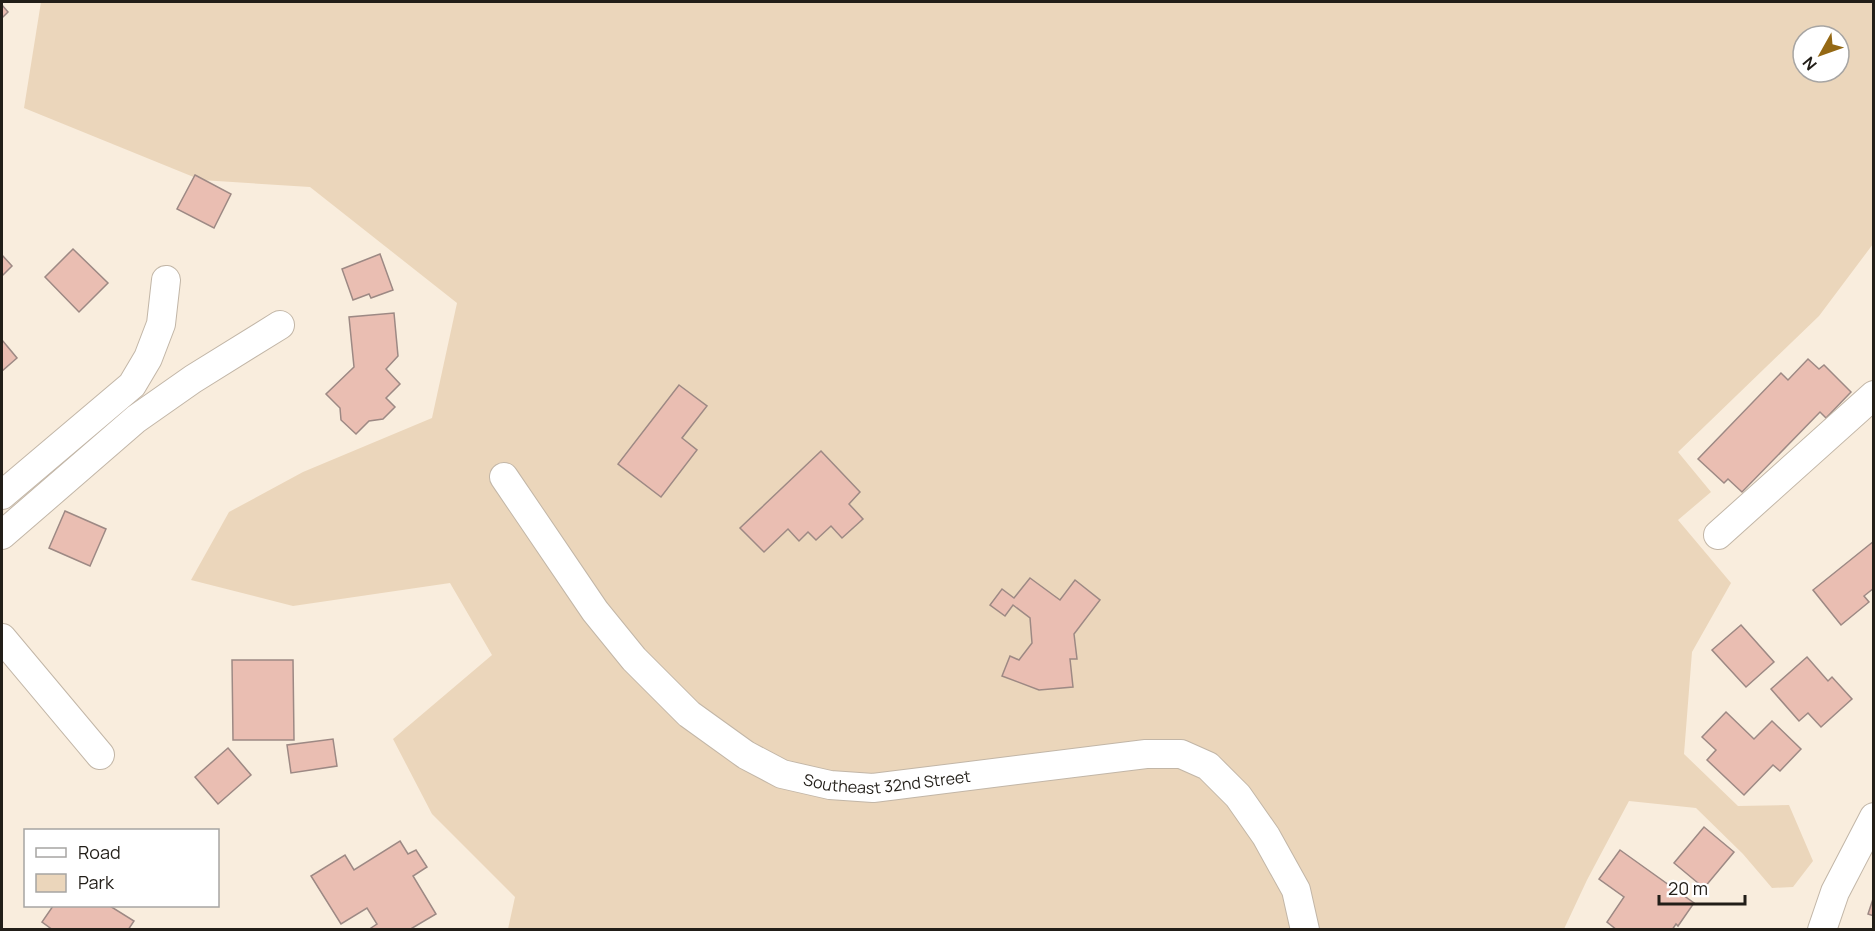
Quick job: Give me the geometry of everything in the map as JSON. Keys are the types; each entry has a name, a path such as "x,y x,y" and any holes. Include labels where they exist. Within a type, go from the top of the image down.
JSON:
{"street":[{"path":"2,495 132,384 148,358 161,324 166,280"},
{"path":"2,535 136,419 280,325"},
{"path":"1718,535 1874,395"},
{"name":"Southeast 32nd Street","path":"504,477 596,611 634,659 689,714 746,755 782,774 830,785 873,788 1146,754 1181,754 1208,766 1238,796 1266,836 1296,890 1305,930"},
{"path":"2,638 100,755"},
{"path":"1822,930 1835,892 1874,817"}],"green space":[{"path":"41,2 1873,2 1873,244 1819,316 1678,452 1711,492 1678,520 1731,583 1692,652 1684,754 1738,806 1789,805 1813,861 1793,887 1772,888 1743,854 1696,808 1629,801 1564,929 508,929 515,897 432,814 393,739 492,655 450,583 293,606 191,580 229,512 303,472 432,418 457,303 310,187 201,180 24,108"}],"building":[{"path":"2,5 8,12 2,18"},
{"path":"195,175 231,194 214,228 177,209"},
{"path":"73,249 108,283 79,312 45,277"},
{"path":"380,254 393,290 371,298 369,294 353,300 342,269"},
{"path":"2,255 12,266 2,276"},
{"path":"394,313 398,356 386,369 400,384 386,398 395,407 383,419 369,421 356,434 341,420 340,408 326,394 354,367 349,317"},
{"path":"2,340 17,358 2,371"},
{"path":"1808,359 1819,369 1824,365 1851,392 1826,418 1820,412 1742,492 1728,479 1724,483 1698,459 1781,373 1788,380"},
{"path":"679,385 707,406 682,438 697,450 661,497 618,464"},
{"path":"821,451 860,492 849,504 863,519 842,538 831,526 816,540 808,532 799,541 788,529 764,552 740,528"},
{"path":"65,511 106,529 90,566 49,548"},
{"path":"1874,541 1874,588 1864,596 1869,602 1841,625 1813,590"},
{"path":"1030,578 1060,600 1075,580 1100,600 1074,634 1077,659 1070,659 1073,687 1039,690 1002,676 1010,656 1019,660 1032,643 1030,618 1013,605 1005,616 990,605 1002,589 1014,598"},
{"path":"1741,625 1774,662 1746,687 1712,650"},
{"path":"1807,657 1828,681 1832,677 1852,699 1821,727 1808,713 1799,721 1771,689"},
{"path":"232,660 293,660 294,740 233,740"},
{"path":"1726,712 1754,739 1772,721 1801,749 1780,771 1773,765 1744,795 1707,760 1716,750 1702,737"},
{"path":"333,739 337,766 291,773 287,745"},
{"path":"228,748 251,775 218,804 195,777"},
{"path":"1704,827 1734,852 1704,888 1674,863"},
{"path":"400,841 408,854 416,850 427,867 413,876 436,914 409,930 368,930 377,924 367,908 341,924 311,876 345,855 354,870"},
{"path":"1620,850 1694,903 1678,926 1676,924 1672,930 1617,930 1607,922 1624,897 1599,879"},
{"path":"1874,896 1874,916 1868,914"},
{"path":"52,907 112,907 134,921 128,930 53,930 42,922"}]}
